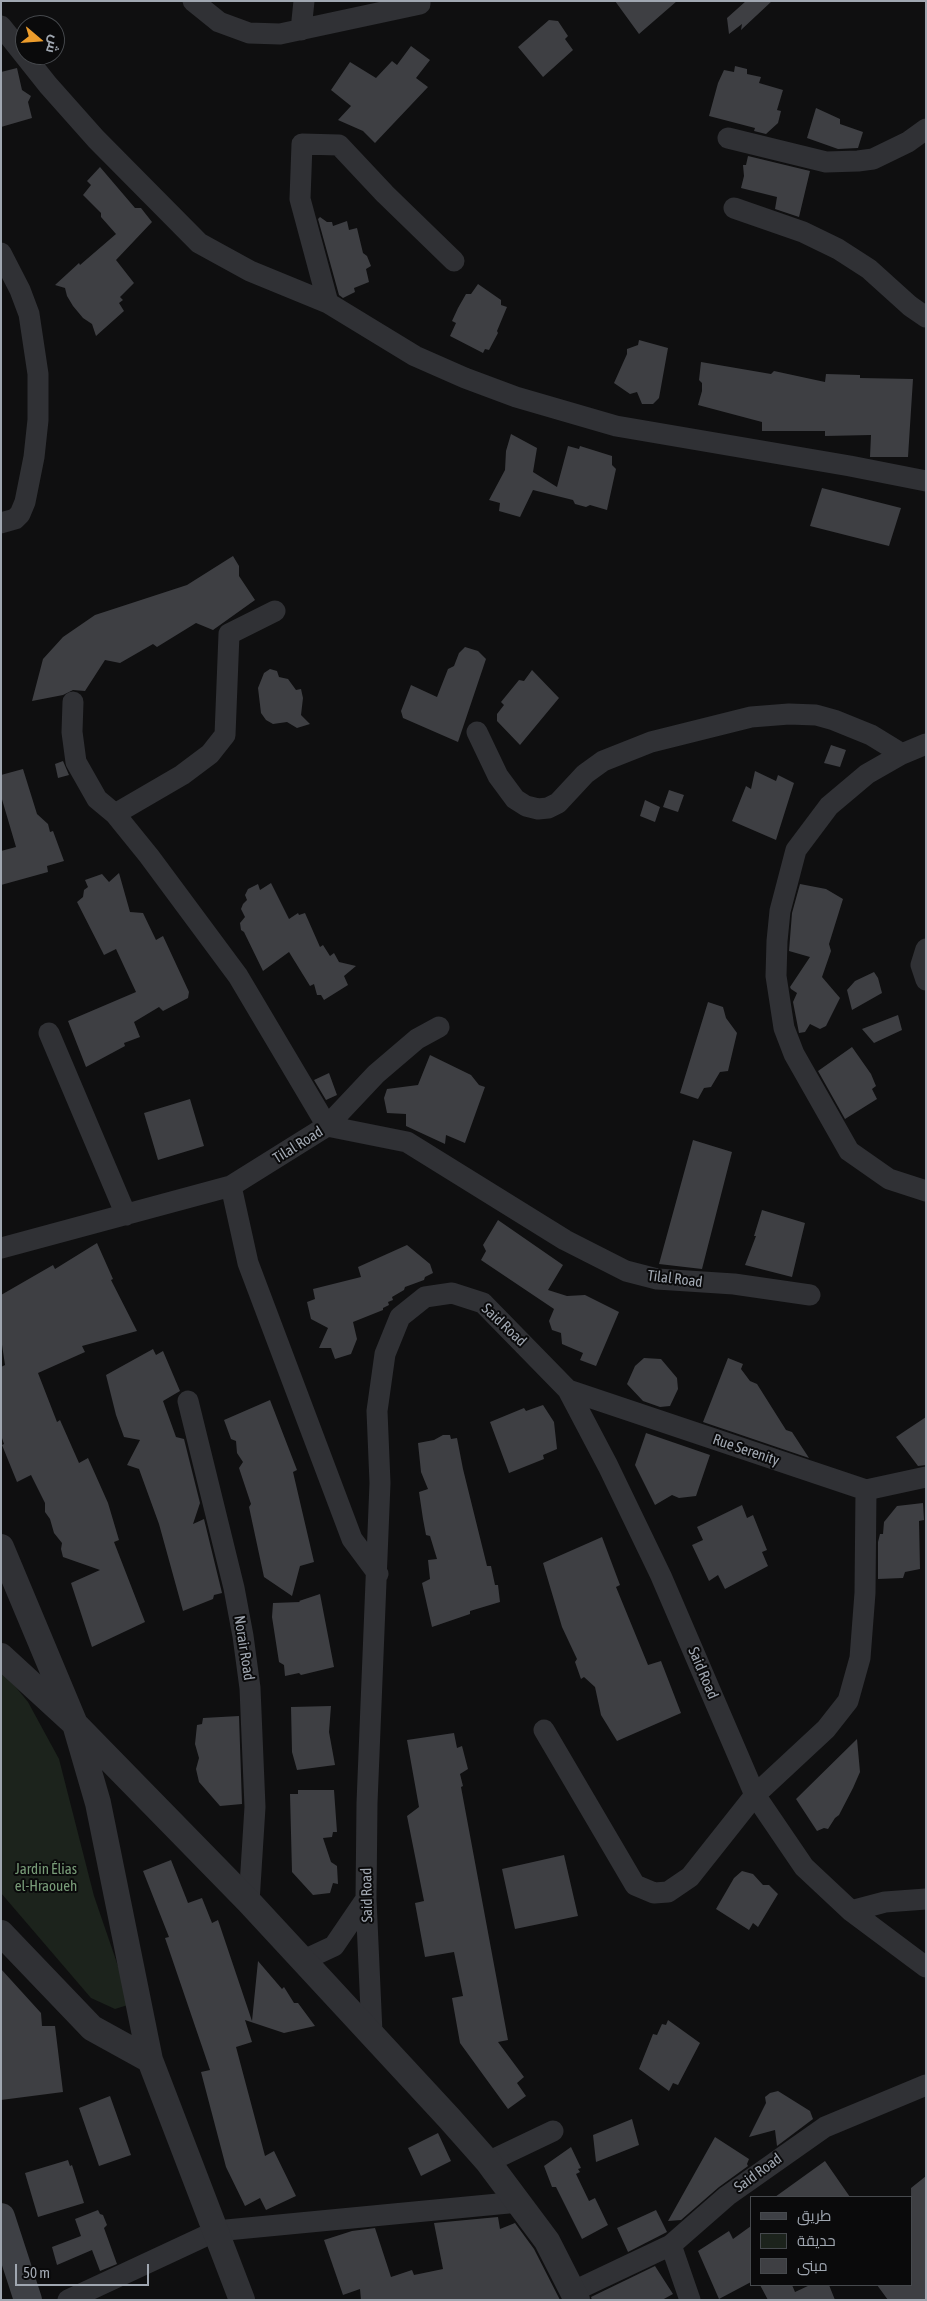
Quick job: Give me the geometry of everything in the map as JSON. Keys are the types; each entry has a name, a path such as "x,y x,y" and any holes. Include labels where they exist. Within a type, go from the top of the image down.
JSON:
{"main road":[{"path":"1,2218 28,2300"}],"street":[{"path":"193,1 219,22 249,33 280,34 420,4 420,1"},
{"path":"302,30 304,1"},
{"path":"1,26 48,85 96,139 199,243 250,272 328,303 415,356 465,378 526,399 616,426 926,481"},
{"path":"728,138 826,162 858,161 873,159 908,142 926,130"},
{"path":"328,303 300,199 302,144 339,145 385,194 454,261"},
{"path":"734,208 803,232 838,249 869,269 910,306 926,317"},
{"path":"1,253 20,290 29,314 38,374 38,420 34,457 25,502 20,514 15,519 1,523"},
{"path":"115,814 182,775 210,754 225,734 229,634 275,611"},
{"path":"73,702 72,732 76,762 98,799 115,814 238,976 327,1126 376,1074 417,1039 439,1027"},
{"path":"477,732 498,776 515,799 526,806 538,808 548,808 558,803 585,774 603,760 650,742 751,717 789,714 816,715 871,735 902,754"},
{"path":"926,744 902,754 867,774 829,806 796,850 780,911 776,941 776,976 784,1028 794,1054 850,1151 889,1179 926,1190"},
{"path":"926,949 921,965 926,980"},
{"path":"49,1033 126,1215"},
{"name":"Tilal Road","path":"1,1248 231,1186 327,1126 407,1142 565,1240 626,1271 657,1279 734,1284 810,1295"},
{"path":"231,1186 248,1263 352,1539 378,1574"},
{"name":"Said Road","path":"372,2033 366,1899 367,1802 378,1574 380,1483 377,1412 385,1354 400,1317 425,1297 452,1293 483,1304 568,1390 608,1466 661,1576 755,1795 804,1868 851,1911 926,1967"},
{"name":"Rue Serenity","path":"568,1390 866,1490"},
{"name":"Norair Road","path":"188,1401 234,1588 250,1688 255,1808 249,1902"},
{"path":"544,1730 635,1886 654,1893 668,1892 690,1877 755,1795 826,1729 848,1701 860,1658 865,1593 866,1490 926,1477"},
{"path":"1,1548 75,1724 98,1803 150,2060 242,2300"},
{"path":"1,1656 75,1724 249,1902 372,2033 488,2162 547,2241 576,2295"},
{"path":"304,1960 334,1946 366,1899"},
{"path":"851,1911 885,1902 926,1899"},
{"path":"901,1901 926,1915"},
{"path":"1,1933 92,2028 150,2060"},
{"name":"Said Road","path":"576,2295 671,2245 727,2196 825,2127 926,2085"},
{"path":"488,2162 553,2130"},
{"path":"68,2300 216,2231 519,2202"},
{"path":"671,2245 690,2300"}],"green space":[{"name":"Jardin Élias el-Hraoueh","path":"1,1669 28,1702 59,1759 94,1896 131,2004 115,2009 91,1998 1,1893"}],"building":[{"path":"615,1 677,1 639,34"},
{"path":"746,1 772,1 741,30 742,24 729,34 727,18"},
{"path":"549,20 558,21 568,36 565,39 573,50 543,77 518,47"},
{"path":"411,46 430,60 416,78 428,87 375,143 363,131 338,120 351,106 331,90 350,62 376,78 392,61 397,65"},
{"path":"735,66 747,69 747,74 761,77 759,83 783,90 777,110 781,111 778,123 766,134 754,131 755,128 709,116 718,83 724,70 734,72"},
{"path":"17,68 22,90 31,96 28,102 32,118 1,127 1,72"},
{"path":"816,108 840,119 840,124 863,132 858,148 838,149 807,138"},
{"path":"748,156 810,171 799,217 775,209 777,197 741,188 744,176 743,165 746,165"},
{"path":"100,167 135,208 141,208 152,222 116,260 134,283 120,297 123,300 119,303 124,311 96,336 92,324 83,318 73,306 65,288 55,285 116,234 101,217 101,213 83,195 91,185 87,181"},
{"path":"320,217 327,222 332,222 333,226 347,221 349,230 357,228 363,253 367,256 371,266 366,269 369,282 354,288 355,292 343,298 339,295 318,219"},
{"path":"478,284 501,300 501,305 507,307 497,331 498,333 489,350 485,349 483,353 450,336 456,323 452,321 458,308 466,294 471,294"},
{"path":"639,340 668,348 659,398 653,404 642,404 637,392 630,394 614,383 627,354 627,349 638,345"},
{"path":"701,362 771,374 774,371 825,382 826,374 860,375 860,378 913,379 908,457 870,457 871,435 825,436 825,431 762,431 762,422 698,405 702,391 702,383 699,380"},
{"path":"511,434 537,448 533,472 557,487 568,446 579,449 580,446 612,456 612,465 616,469 607,510 590,505 586,507 575,504 573,500 533,490 520,517 499,511 500,503 489,500 505,470 506,451"},
{"path":"822,488 901,508 889,546 810,526"},
{"path":"233,556 239,566 239,576 255,600 213,630 196,623 157,647 153,644 120,663 105,660 85,691 73,690 63,695 32,701 43,659 63,637 95,615 187,585"},
{"path":"465,647 478,651 486,659 458,742 403,718 401,711 411,685 437,697 448,669 454,666 459,653"},
{"path":"270,669 277,671 279,677 288,679 296,690 301,689 303,698 301,715 310,724 297,728 287,722 273,724 266,720 261,713 258,688 264,673"},
{"path":"532,670 559,698 520,745 497,721 497,714 504,705 501,702 519,680 524,681"},
{"path":"831,745 846,750 840,767 824,763"},
{"path":"63,761 69,775 58,778 55,764"},
{"path":"23,769 37,814 48,824 50,832 53,831 64,861 47,866 48,872 1,885 1,851 16,847 1,796 1,775"},
{"path":"755,771 776,781 778,775 794,783 776,840 732,821 746,786 751,789"},
{"path":"669,790 684,795 678,812 663,807"},
{"path":"645,800 660,807 655,822 640,816"},
{"path":"119,873 130,912 143,913 156,940 163,936 189,992 188,998 163,1011 159,1007 134,1022 140,1037 124,1043 125,1046 86,1067 68,1021 136,992 116,949 104,955 77,902 83,897 84,890 88,887 85,880 102,874 109,882"},
{"path":"271,883 289,919 298,913 299,915 305,913 320,947 323,945 330,956 334,953 339,962 356,966 344,976 348,985 324,1000 321,995 317,995 314,984 310,986 289,952 263,971 244,932 241,930 240,923 245,917 241,909 247,900 245,895 248,889 258,884 260,890"},
{"path":"800,884 826,889 843,899 829,944 831,951 822,977 840,998 826,1026 820,1029 810,1024 805,1032 799,1033 793,1002 797,993 790,987 810,957 789,951 792,913"},
{"path":"874,972 878,978 882,993 852,1010 847,990 855,981"},
{"path":"708,1002 723,1007 726,1018 737,1033 728,1071 720,1072 711,1087 704,1088 698,1099 680,1093"},
{"path":"898,1015 902,1030 874,1043 862,1029"},
{"path":"852,1047 871,1074 876,1086 872,1089 877,1099 845,1119 818,1071"},
{"path":"430,1055 471,1075 479,1085 485,1087 465,1143 446,1135 445,1144 406,1126 406,1114 387,1113 384,1098 387,1089 418,1085"},
{"path":"329,1073 337,1095 326,1100 314,1080"},
{"path":"190,1099 204,1146 158,1160 144,1113"},
{"path":"693,1140 732,1152 702,1269 659,1264"},
{"path":"762,1210 805,1223 792,1277 745,1265 756,1236 754,1236"},
{"path":"498,1220 563,1265 548,1290 567,1296 585,1295 619,1312 596,1366 580,1360 583,1353 562,1344 561,1333 552,1330 549,1321 554,1309 481,1260 486,1251 483,1245"},
{"path":"97,1243 113,1279 111,1280 137,1331 82,1346 85,1352 38,1373 57,1422 60,1420 79,1463 88,1458 108,1503 119,1540 114,1542 145,1622 92,1647 71,1583 100,1570 63,1557 62,1543 54,1533 50,1519 45,1512 45,1503 31,1475 17,1482 2,1445 4,1444 1,1435 1,1367 5,1365 1,1338 1,1295 53,1265 55,1269"},
{"path":"407,1245 430,1264 433,1273 425,1277 424,1280 405,1287 404,1290 392,1297 393,1300 388,1302 389,1305 383,1308 383,1310 353,1322 357,1339 351,1354 335,1359 331,1348 319,1348 328,1328 311,1319 307,1302 315,1299 313,1289 361,1277 358,1267"},
{"path":"153,1349 156,1355 163,1351 180,1391 163,1401 176,1437 184,1439 200,1503 193,1524 204,1519 222,1593 214,1595 213,1599 183,1611 159,1524 139,1469 127,1465 140,1440 124,1437 116,1415 106,1375"},
{"path":"644,1358 661,1359 677,1378 678,1389 670,1406 660,1407 643,1401 627,1384 635,1366"},
{"path":"728,1358 743,1364 741,1369 750,1381 757,1384 786,1430 792,1432 809,1458 703,1422"},
{"path":"270,1400 297,1470 293,1472 314,1562 300,1566 292,1596 264,1577 249,1507 251,1504 239,1468 243,1462 237,1453 236,1441 231,1439 224,1420"},
{"path":"543,1405 554,1422 557,1449 543,1455 544,1459 509,1473 490,1422 524,1408 526,1411"},
{"path":"926,1417 926,1465 918,1466 896,1437"},
{"path":"646,1433 710,1455 696,1496 679,1498 672,1495 655,1505 635,1465"},
{"path":"443,1435 450,1435 451,1439 457,1438 487,1566 491,1566 495,1585 498,1585 500,1602 470,1611 470,1614 432,1627 422,1583 430,1579 428,1560 437,1559 430,1536 426,1535 423,1519 419,1492 428,1489 421,1472 418,1443 434,1440"},
{"path":"923,1503 924,1520 919,1521 920,1569 905,1572 903,1578 878,1579 878,1542 880,1534 883,1534 884,1522 897,1506"},
{"path":"742,1505 747,1518 753,1515 767,1550 762,1552 768,1566 725,1589 718,1575 709,1581 692,1545 703,1540 697,1527"},
{"path":"602,1537 620,1585 616,1587 648,1665 661,1661 681,1713 617,1741 601,1715 595,1687 584,1677 581,1679 575,1662 577,1659 562,1627 543,1563"},
{"path":"320,1594 334,1667 301,1675 299,1673 285,1676 284,1665 279,1662 272,1617 273,1603 300,1602"},
{"path":"331,1706 329,1732 335,1765 297,1770 292,1752 291,1707"},
{"path":"239,1716 242,1804 220,1806 199,1782 196,1769 199,1758 195,1744 197,1725 202,1724 203,1718"},
{"path":"454,1733 457,1748 462,1746 468,1769 460,1774 463,1786 461,1787 508,2040 498,2042 524,2077 517,2083 526,2096 508,2109 460,2043 452,1998 463,1996 454,1952 425,1957 415,1903 424,1901 407,1816 419,1807 407,1740"},
{"path":"857,1739 860,1772 839,1815 828,1829 824,1828 817,1831 796,1799"},
{"path":"298,1790 334,1790 337,1832 333,1832 332,1837 323,1838 331,1862 337,1866 338,1884 333,1883 330,1893 313,1895 292,1872 290,1794 298,1794"},
{"path":"564,1855 578,1916 515,1929 502,1869"},
{"path":"171,1860 188,1903 202,1898 212,1923 218,1920 252,2021 258,1961 282,1989 284,1987 294,2003 298,2003 315,2026 284,2033 245,2020 252,2042 236,2047 265,2156 274,2151 296,2196 266,2210 260,2198 245,2206 226,2167 201,2072 210,2070 165,1938 169,1937 143,1871"},
{"path":"742,1871 753,1874 763,1885 769,1885 778,1894 758,1927 753,1923 749,1930 716,1909 734,1878"},
{"path":"1,1969 41,2013 42,2026 55,2026 63,2092 1,2100"},
{"path":"668,2020 700,2043 678,2085 673,2083 669,2091 639,2069 653,2034 657,2035 662,2024 666,2025"},
{"path":"778,2091 810,2111 813,2119 777,2146 775,2130 749,2137 766,2103 765,2097 770,2093"},
{"path":"110,2096 131,2155 99,2166 79,2108"},
{"path":"632,2119 639,2145 596,2162 593,2135"},
{"path":"438,2133 451,2161 421,2176 408,2148"},
{"path":"715,2137 749,2159 748,2166 719,2187 681,2220 668,2221"},
{"path":"571,2147 581,2168 578,2169 580,2172 576,2174 589,2201 595,2198 608,2225 582,2239 556,2187 552,2187 544,2166"},
{"path":"68,2160 70,2166 72,2165 84,2203 38,2217 25,2173"},
{"path":"825,2161 849,2196 776,2196"},
{"path":"926,2176 926,2300 888,2300 878,2286 912,2286 911,2188"},
{"path":"98,2210 103,2215 107,2225 104,2228 117,2264 100,2271 92,2250 57,2265 52,2247 81,2236 75,2219"},
{"path":"656,2210 667,2232 628,2252 617,2228"},
{"path":"498,2217 500,2229 515,2223 534,2249 560,2300 361,2300 360,2289 343,2295 324,2240 352,2231 375,2228 391,2277 412,2270 414,2275 443,2269 434,2223"},
{"path":"750,2227 750,2283 719,2299 698,2251 729,2231 733,2239"},
{"path":"655,2266 673,2294 662,2300 592,2300 591,2297"},
{"path":"761,2286 792,2286 795,2292 808,2286 829,2286 835,2300 768,2300"}]}
